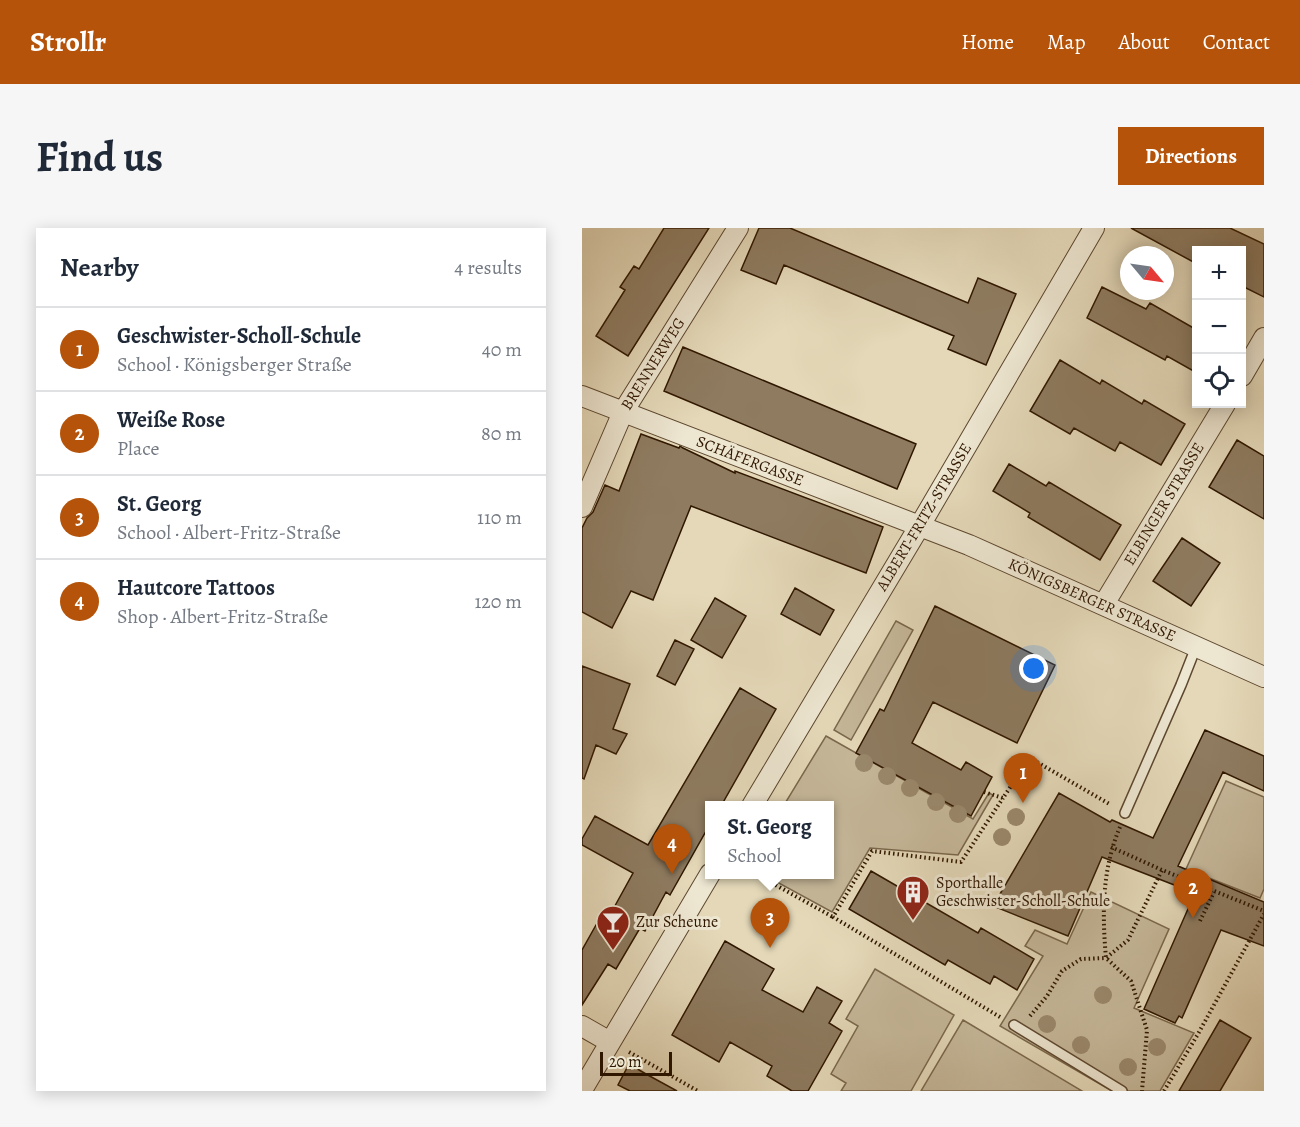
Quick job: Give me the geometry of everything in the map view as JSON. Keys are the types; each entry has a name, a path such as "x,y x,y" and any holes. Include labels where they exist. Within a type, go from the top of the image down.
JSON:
{"street":[{"name":"BRENNERWEG","path":"582,507 623,412 738,228"},
{"name":"ALBERT-FRITZ-STRASSE","path":"755,801 1094,228"},
{"path":"1246,369 1264,338"},
{"name":"SCHÄFERGASSE","path":"582,396 919,527"},
{"name":"ELBINGER STRASSE","path":"1104,604 1223,408"},
{"name":"KÖNIGSBERGER STRASSE","path":"919,527 969,545 1264,677"},
{"path":"582,1090 707,879"},
{"path":"582,1026 610,1042"}],"lane":[{"path":"1125,813 1196,647"},
{"path":"1014,1025 1122,1091"}],"path":[{"path":"833,917 872,851 961,862 1030,758 1125,813"},
{"path":"984,792 1003,798"},
{"path":"1142,1091 1147,1030 1131,981 1106,958 1103,894 1111,847 1264,913 1164,1091"},
{"path":"765,879 1014,1025 1033,1015 1062,971 1081,959 1106,958 1128,940 1162,870"},
{"path":"1200,921 1214,892"},
{"path":"610,1042 698,1091"}],"shaded area":[{"path":"896,621 913,630 851,740 834,730"},
{"path":"826,736 973,819 989,793 993,795 958,855 870,848 832,912 771,879 834,879 834,801 786,801"},
{"path":"1226,781 1264,797 1264,889 1260,898 1186,869"},
{"path":"1091,892 1169,929 1134,1008 1194,1033 1160,1091 1112,1091 1000,1026 1043,956 1025,946 1035,930 1067,944"},
{"path":"875,969 954,1015 911,1091 841,1091 846,1083 831,1074 858,1026 846,1019"},
{"path":"963,1020 1082,1091 921,1091"}],"building":[{"path":"664,228 709,228 628,356 596,336 625,290 620,287 634,266 639,269"},
{"path":"759,228 790,228 968,303 978,278 1016,294 986,365 948,349 954,336 784,265 776,284 741,270"},
{"path":"1131,228 1230,228 1264,244 1264,297 1246,288 1246,246 1192,246 1192,261 1174,251 1174,246 1164,246"},
{"path":"1102,287 1120,296 1120,300 1128,300 1146,309 1150,303 1192,327 1192,370 1167,356 1165,360 1087,318"},
{"path":"683,347 916,444 897,489 664,391"},
{"path":"1060,360 1100,384 1102,380 1142,404 1144,400 1185,424 1161,465 1120,442 1115,451 1074,428 1070,434 1030,411"},
{"path":"641,434 679,448 680,446 735,473 735,471 883,527 866,573 691,506 653,600 631,591 612,628 582,612 582,528 593,512 605,485 619,491"},
{"path":"1237,440 1264,456 1264,519 1209,487"},
{"path":"1009,464 1046,486 1049,482 1121,525 1100,560 1028,517 1030,513 993,491"},
{"path":"1182,538 1220,563 1191,606 1153,581"},
{"path":"795,588 834,610 820,635 781,614"},
{"path":"715,598 746,616 722,658 691,640"},
{"path":"935,606 1055,665 1017,743 933,702 912,743 961,770 966,762 992,777 971,816 856,753 880,709 884,711"},
{"path":"675,640 694,649 675,685 657,676"},
{"path":"582,666 630,684 613,729 627,734 616,754 596,745 584,779 582,778"},
{"path":"740,688 776,709 724,801 705,801 705,833 670,895 666,892 645,931 640,928 616,969 608,964 582,1005 582,950 605,909 611,913 633,873 582,845 582,839 595,816 648,845"},
{"path":"1205,730 1264,756 1264,791 1223,772 1178,866 1264,902 1264,946 1221,930 1182,1018 1179,1016 1175,1023 1144,1009 1195,893 1102,857 1068,936 993,906 1059,793 1110,822 1112,820 1153,838"},
{"name":"Sporthalle Geschwister-Scholl-Schule","path":"871,871 978,933 981,928 1034,959 1017,990 994,976 990,984 948,960 945,965 849,909"},
{"path":"725,941 774,969 762,990 803,1012 817,987 842,1001 829,1023 842,1031 808,1091 792,1091 767,1076 772,1066 730,1042 719,1062 672,1035"},
{"path":"1220,1020 1251,1038 1220,1091 1179,1091"},
{"path":"629,1064 677,1091 630,1091 618,1085"}],"place":[{"name":"Geschwister-Scholl-Schule","path":"1023,803"},
{"name":"Hautcore Tattoos","path":"672,874"},
{"name":"Weiße Rose","path":"1193,918"},
{"name":"Sporthalle Geschwister-Scholl-Schule","path":"913,921"},
{"name":"St. Georg","path":"770,948"},
{"name":"Zur Scheune","path":"613,951"}]}
